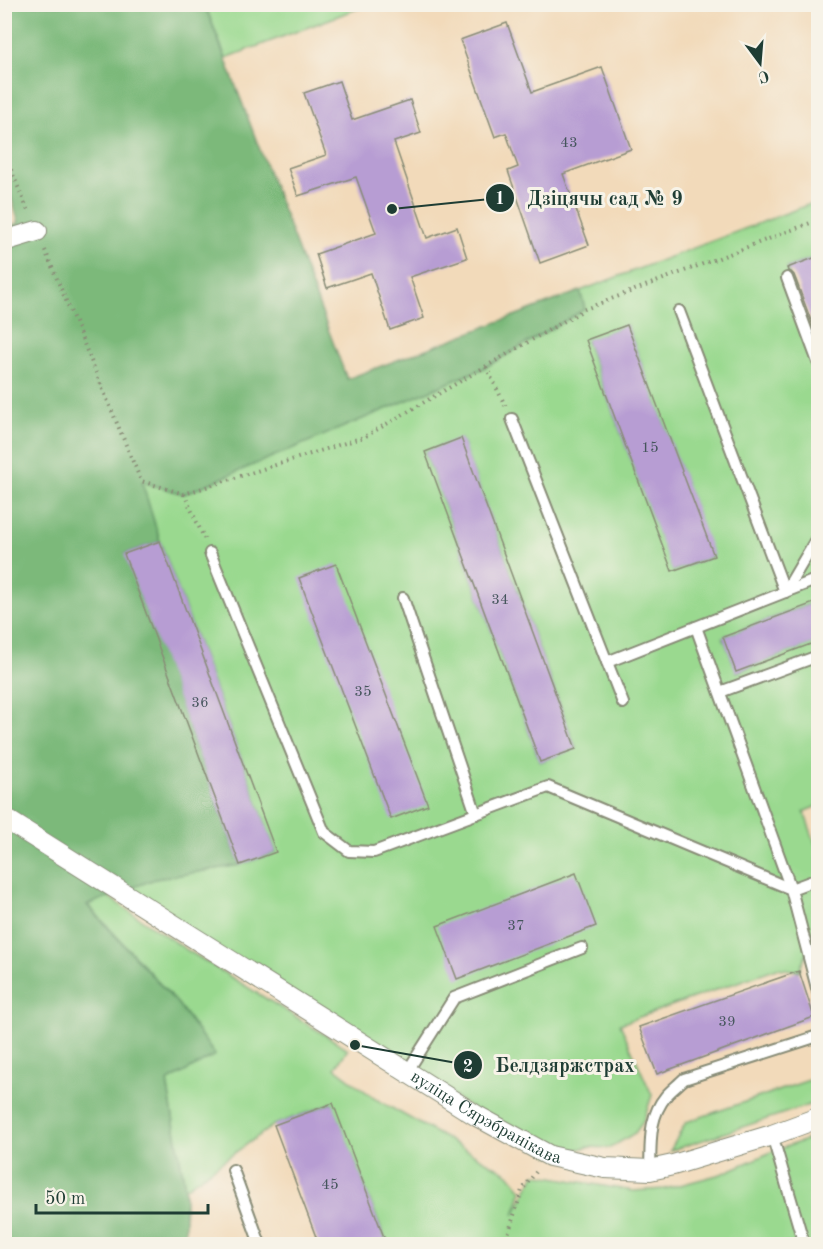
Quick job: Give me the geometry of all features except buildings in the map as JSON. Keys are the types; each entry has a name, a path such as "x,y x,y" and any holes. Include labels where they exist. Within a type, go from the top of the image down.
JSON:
{"street":[{"path":"4,241 37,231"},
{"name":"вуліца Сярэбранікава","path":"4,818 477,1116 550,1156 605,1168 650,1170 771,1135 819,1118"}],"lane":[{"path":"787,278 819,362"},
{"path":"679,310 785,592"},
{"path":"512,419 623,703"},
{"path":"785,592 819,536"},
{"path":"210,553 324,832 349,852 374,852 548,787 791,889 819,879"},
{"path":"607,662 819,579"},
{"path":"403,598 476,814"},
{"path":"696,627 791,889 819,992"},
{"path":"720,692 819,656"},
{"path":"407,1072 454,998 582,948"},
{"path":"650,1170 654,1117 667,1095 684,1079 819,1036"},
{"path":"771,1135 804,1245"},
{"path":"232,1170 260,1245"}],"path":[{"path":"4,153 141,481 184,494 364,437 585,309 819,220"},
{"path":"486,367 512,419"},
{"path":"184,494 210,553"},
{"path":"505,1245 522,1190 550,1156"}],"green space":[{"path":"5,5 205,5 347,379 580,291 585,309 486,367 184,494 142,482 160,541 125,554 240,865 155,879 87,905 178,1004 215,1055 167,1082 185,1188 185,1236 189,1244 5,1244 4,228 19,223 5,178"},
{"path":"205,5 367,5 226,58"},
{"path":"818,201 818,256 787,268 818,354 818,601 723,637 737,672 818,641 818,806 804,812 818,851 818,991 807,952 799,971 777,968 620,1024 652,1095 643,1122 635,1133 610,1148 588,1147 550,1156 118,890 155,879 240,865 276,852 160,541 141,481 184,494 486,367 585,309 580,291","holes":["627,325 713,556 673,571 586,341","461,439 576,748 540,762 425,452"]},
{"path":"92,886 187,950 348,1049 335,1068 374,1098 509,1174 522,1190 514,1215 535,1174 633,1191 665,1189 721,1174 776,1150 818,1136 818,1244 387,1244 332,1103 274,1125 185,1188 167,1081 214,1054 178,1004 87,904"},
{"path":"815,1078 818,1079 818,1102 670,1151 686,1122"}],"place":[{"name":"Дзіцячы сад № 9","path":"392,209"},
{"name":"Белдзяржстрах","path":"355,1045"}]}
